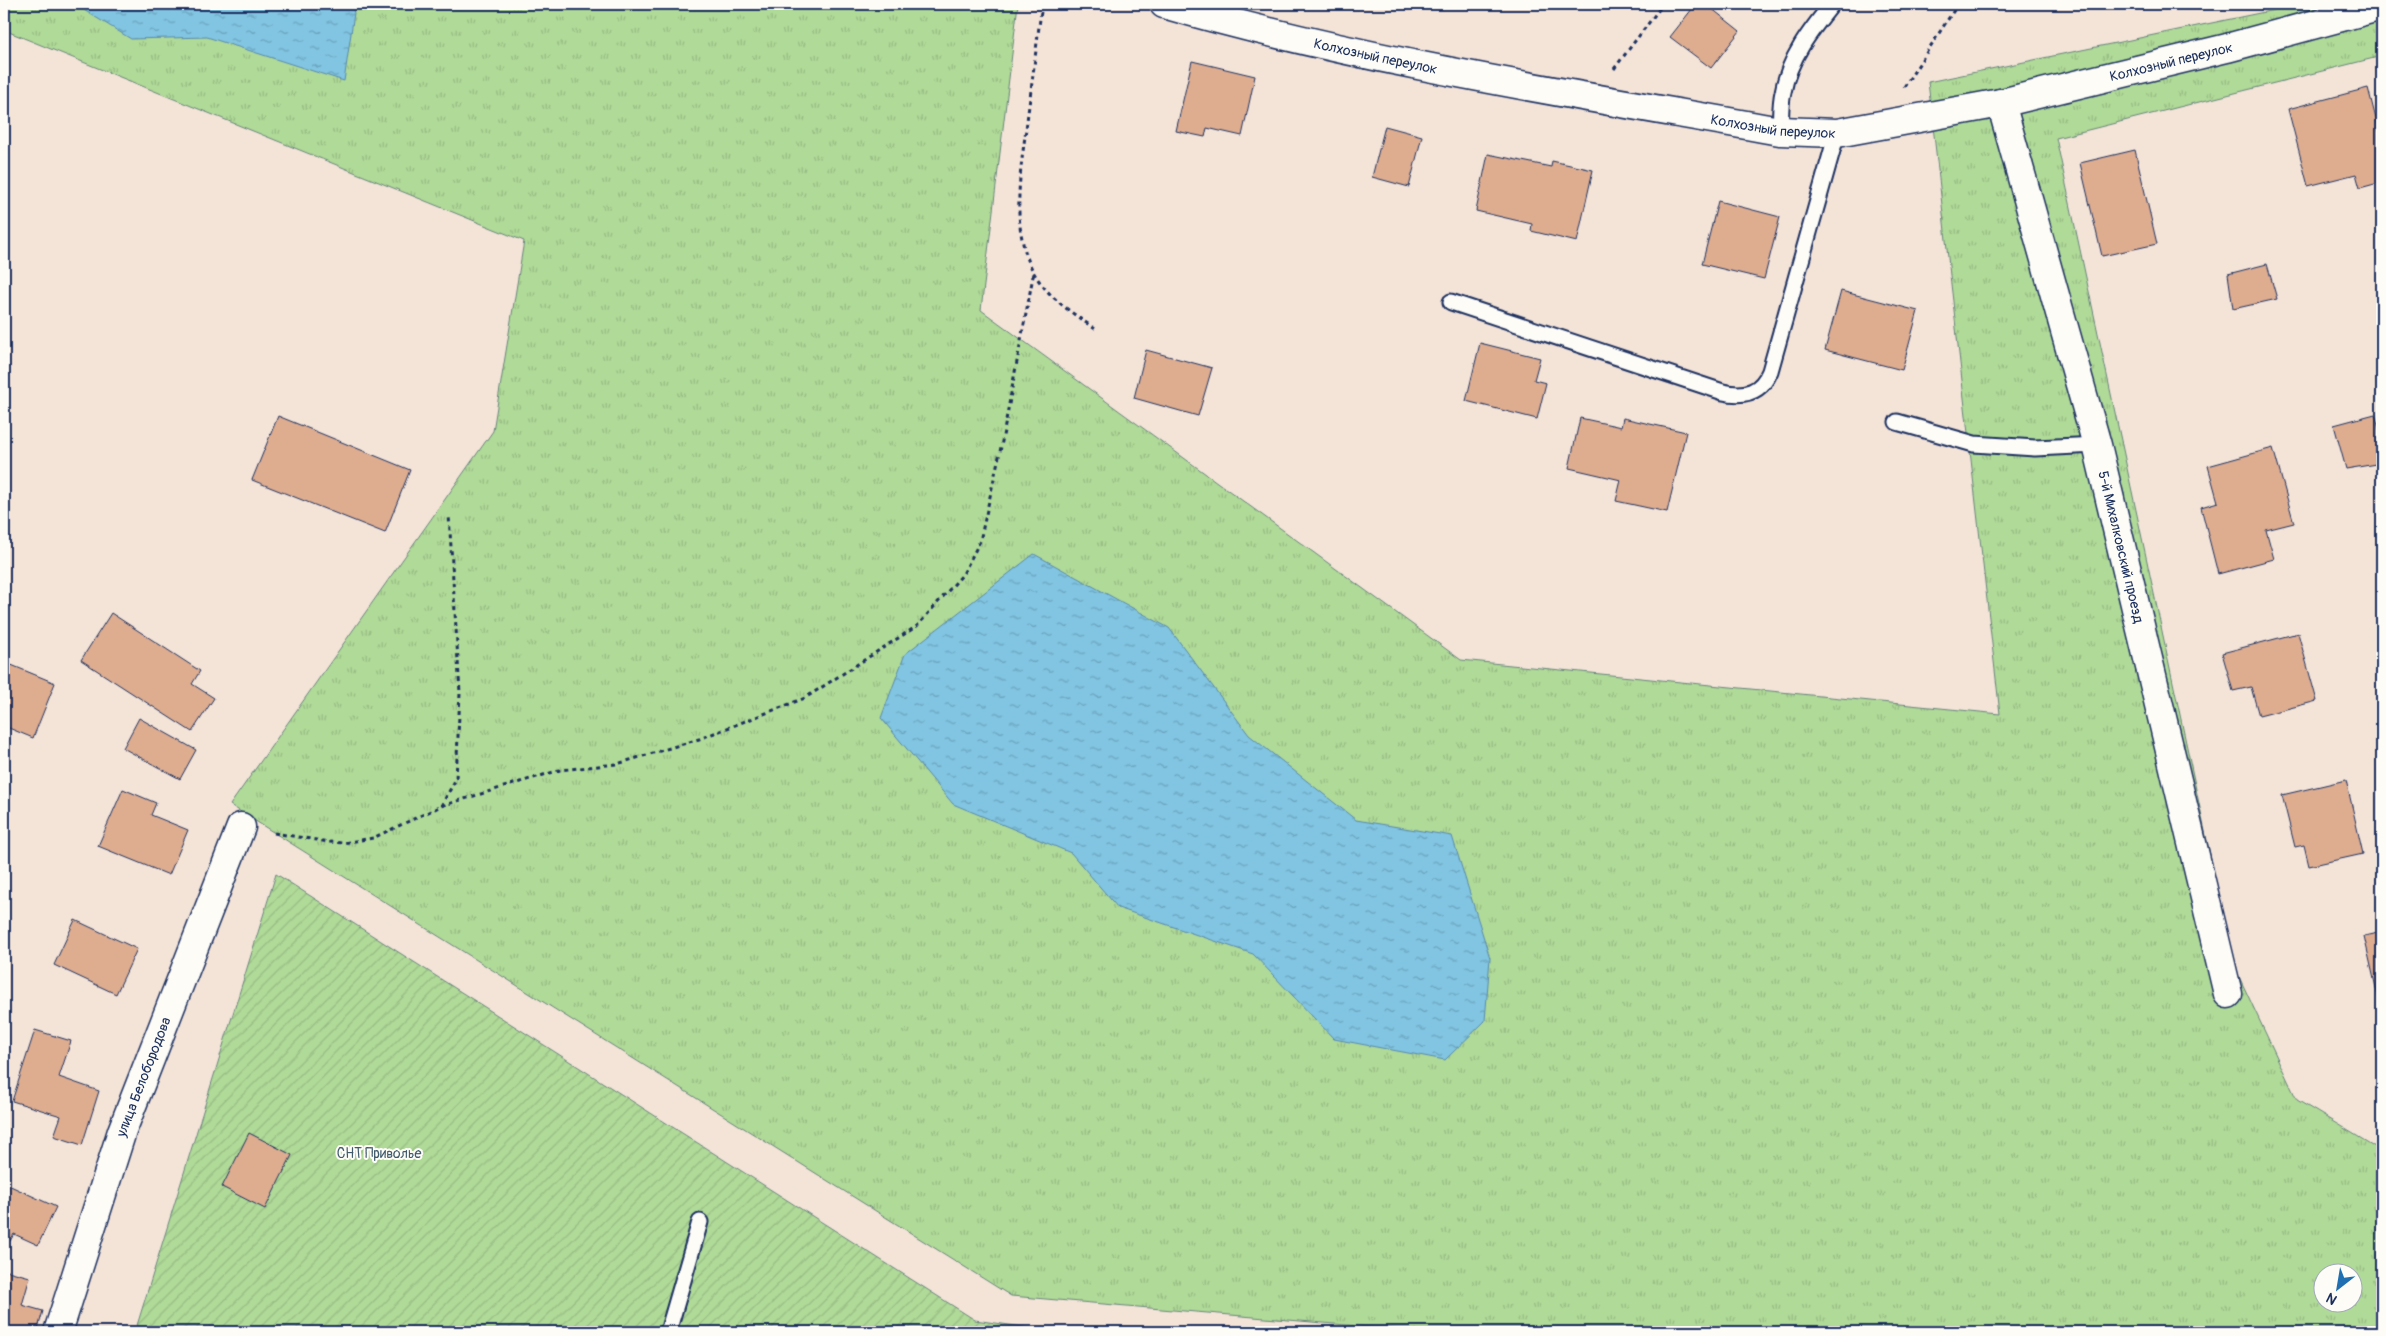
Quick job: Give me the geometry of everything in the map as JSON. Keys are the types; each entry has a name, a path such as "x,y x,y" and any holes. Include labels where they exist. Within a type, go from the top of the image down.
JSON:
{"street":[{"name":"Колхозный переулок","path":"1164,4 1216,19 1397,62 1780,131 1836,133 2001,103 2227,48 2382,6"},
{"name":"5-й Михалковский проезд","path":"2001,103 2097,445 2228,994"},
{"name":"улица Белобородова","path":"58,1332 122,1131 241,827"}],"lane":[{"path":"1780,131 1782,94 1786,76 1814,26 1832,4"},
{"path":"1451,302 1723,392 1747,394 1762,385 1770,371 1836,133"},
{"path":"1897,422 1974,444 2035,448 2097,445"},
{"path":"668,1332 700,1222"}],"path":[{"path":"1042,4 1020,179 1021,235 1026,254 1034,271 1048,292 1098,331"},
{"path":"1593,97 1663,4"},
{"path":"1882,124 1925,52 1958,4"},
{"path":"241,827 329,842 357,842 386,833 441,806 560,770 617,764 699,738 805,698 917,626 963,574 980,541 1000,452 1034,271"},
{"path":"441,806 456,779 460,694 449,514"}],"green space":[{"path":"4,4 1018,4 981,310 1461,660 2000,714 1928,82 2303,4 2382,4 2382,56 2056,138 2234,966 2297,1100 2382,1151 2382,1332 1427,1332 1011,1296 230,805 493,431 524,241 4,30"},
{"name":"СНТ Приволье","path":"276,874 975,1320 1057,1332 135,1332"}],"water":[{"path":"74,4 351,4 354,13 344,81 207,37 131,39"},
{"path":"1034,554 1169,628 1249,735 1356,820 1452,836 1490,958 1485,1021 1445,1060 1334,1039 1253,954 1118,908 1071,853 953,804 881,718 905,654"}],"building":[{"path":"1696,4 1706,4 1740,31 1711,68 1670,37"},
{"path":"1192,61 1255,76 1242,136 1207,128 1205,137 1176,131"},
{"path":"2368,88 2382,142 2382,182 2360,188 2356,174 2308,186 2288,109"},
{"path":"1385,126 1422,136 1409,187 1372,177"},
{"path":"2135,150 2157,244 2102,256 2080,163"},
{"path":"1488,154 1551,167 1552,161 1593,170 1577,242 1531,231 1532,224 1476,211"},
{"path":"1718,201 1780,217 1764,279 1702,264"},
{"path":"2267,264 2277,299 2233,309 2228,274"},
{"path":"1841,291 1918,311 1902,370 1825,350"},
{"path":"1480,343 1540,358 1534,380 1546,383 1537,419 1466,401"},
{"path":"1146,350 1212,368 1198,416 1134,398"},
{"path":"2375,414 2382,439 2382,463 2346,469 2334,425"},
{"path":"278,416 410,470 385,533 252,480"},
{"path":"1580,418 1621,427 1623,418 1686,432 1667,512 1616,501 1621,480 1569,468"},
{"path":"2273,448 2294,523 2266,530 2274,559 2218,574 2201,507 2218,502 2208,466"},
{"path":"111,613 200,671 192,684 214,698 192,732 81,660"},
{"path":"2298,633 2317,701 2259,716 2251,687 2233,691 2222,653"},
{"path":"4,662 55,683 33,738 4,726"},
{"path":"139,718 196,750 180,779 123,748"},
{"path":"2346,780 2363,854 2309,866 2304,845 2295,847 2282,795"},
{"path":"123,789 156,803 151,815 188,830 169,875 98,846"},
{"path":"75,920 137,949 116,994 54,965"},
{"path":"2382,932 2382,1014 2364,936"},
{"path":"35,1030 71,1041 59,1077 99,1091 82,1145 54,1136 61,1116 12,1101"},
{"path":"249,1133 292,1155 265,1209 222,1187"},
{"path":"4,1183 56,1207 38,1245 14,1234 10,1241 4,1239"},
{"path":"4,1270 30,1277 22,1305 43,1311 37,1332 4,1332"}]}
